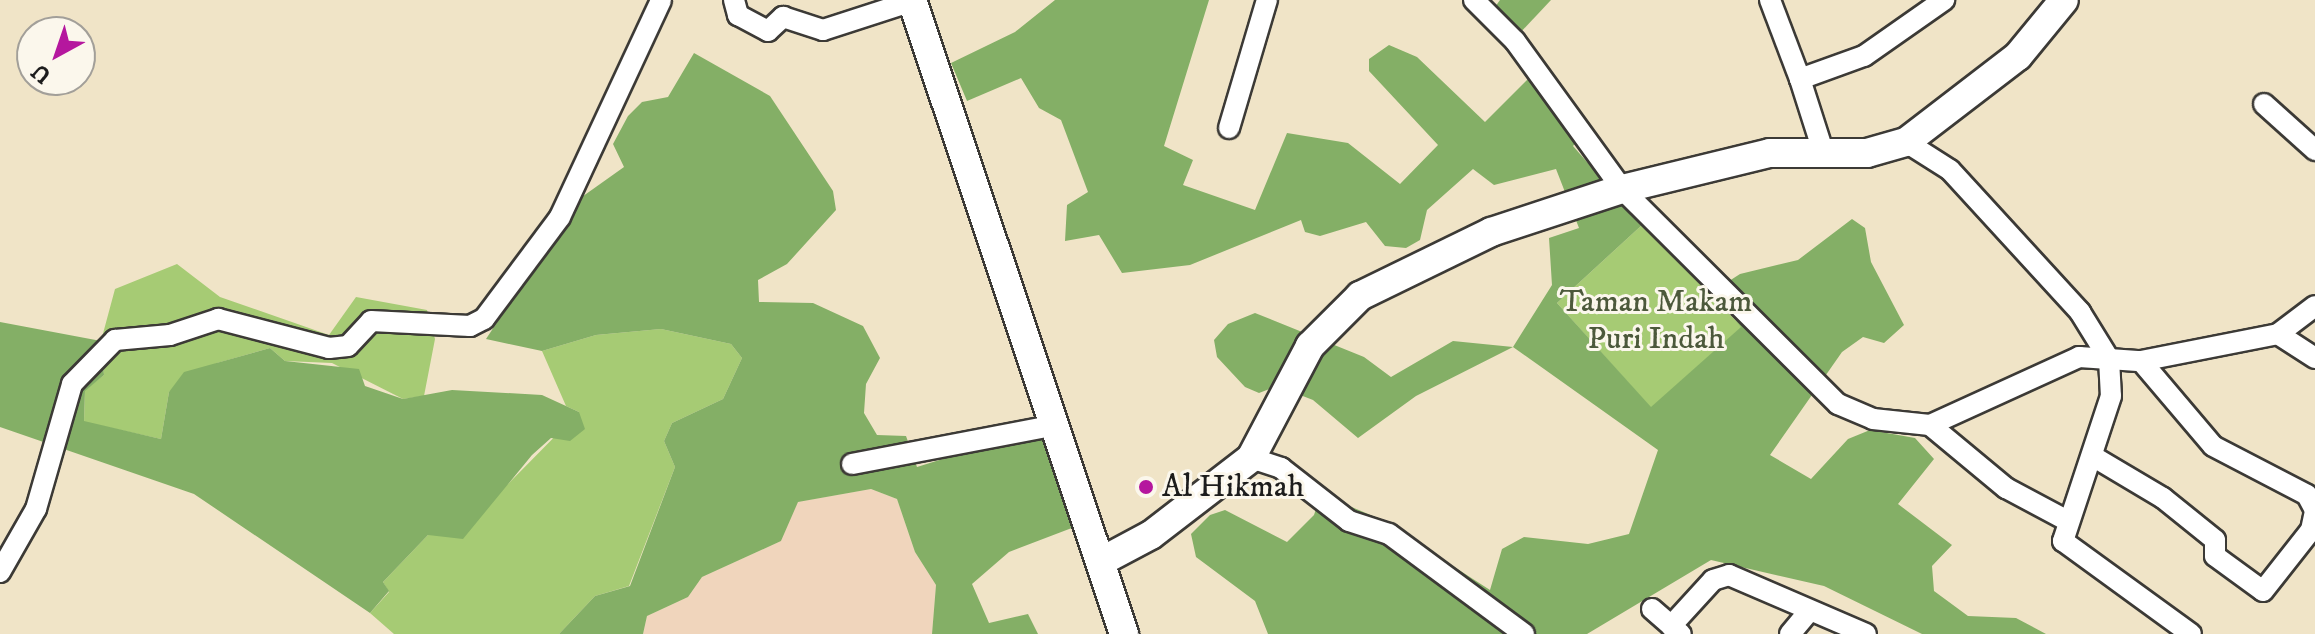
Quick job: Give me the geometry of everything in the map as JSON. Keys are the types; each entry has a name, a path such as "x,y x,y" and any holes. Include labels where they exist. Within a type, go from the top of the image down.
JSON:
{"street":[{"path":"0,572 36,509 72,384 115,340 170,335 218,319 329,348 348,346 371,321 478,324 560,217 661,0"},
{"path":"734,0 738,15 768,31 783,17 823,30 913,0 1052,426 1102,561 1124,634"},
{"path":"1229,128 1267,0"},
{"path":"1474,0 1515,41 1622,189 1838,404 1873,419 1930,425 2079,357 2141,361 2278,334 2315,306"},
{"path":"1770,0 1823,151"},
{"path":"1800,79 1864,56 1944,0"},
{"path":"1102,561 1151,535 1251,458 1310,346 1360,296 1491,232 1622,189 1770,153 1867,153 1906,142 2018,56 2064,0"},
{"path":"2264,104 2315,150"},
{"path":"1906,142 1950,170 2080,312 2109,359 2111,396 2094,457 2062,534 2074,552 2191,634"},
{"path":"2278,334 2315,358"},
{"path":"2094,457 2163,498 2215,540 2215,556 2263,591 2311,530 2315,510 2307,495 2213,446 2141,361"},
{"path":"1930,425 2006,488 2066,520"},
{"path":"852,464 1052,426"},
{"path":"1251,458 1281,468 1323,506 1389,534 1455,578 1524,634"},
{"path":"1652,609 1676,630 1722,575 1866,634"},
{"path":"1790,634 1809,611"}],"shaded area":[{"path":"871,489 897,499 915,552 936,585 932,634 643,634 647,616 688,597 702,577 781,541 797,502"}],"green space":[{"path":"1055,0 1209,0 1164,146 1193,160 1183,185 1255,210 1287,133 1348,143 1400,184 1438,145 1369,71 1369,59 1389,45 1417,57 1485,122 1543,64 1591,125 1573,146 1642,225 1557,303 1651,407 1741,327 1712,292 1740,274 1798,260 1852,219 1865,228 1871,262 1904,325 1884,343 1863,337 1842,352 1770,455 1811,479 1848,439 1870,430 1915,438 1934,459 1898,504 1952,545 1932,566 1934,591 1968,616 2016,618 2046,634 1922,634 1824,586 1711,560 1587,634 1268,634 1255,601 1196,557 1191,534 1210,515 1225,510 1287,542 1314,515 1321,494 1380,519 1490,590 1502,549 1524,537 1588,544 1629,534 1658,450 1513,347 1552,285 1549,238 1579,228 1556,169 1494,185 1473,169 1427,210 1420,240 1406,248 1385,246 1366,222 1320,236 1305,232 1301,220 1190,265 1122,273 1099,235 1065,241 1067,205 1088,192 1061,120 1039,108 1021,78 967,101 951,63 1015,32"},
{"path":"1500,0 1551,0 1518,35 1495,7"},
{"path":"694,53 770,96 833,191 836,210 787,264 758,280 759,302 813,303 863,326 880,358 866,384 864,413 877,435 906,436 917,467 1010,438 1041,437 1077,526 1009,552 972,584 989,623 1028,614 1038,634 932,634 936,585 915,552 897,499 871,489 798,502 781,541 702,577 688,597 647,616 643,634 559,634 595,596 630,586 675,467 664,441 672,423 723,399 742,358 731,344 661,329 596,335 542,351 486,339 579,199 624,167 613,144 628,116 642,102 668,97"},
{"name":"Taman Makam Puri Indah","path":"1642,225 1742,327 1651,408 1557,303"},
{"path":"177,264 220,297 329,335 356,297 427,310 435,339 424,396 403,399 332,363 285,361 270,348 217,363 169,392 161,439 84,422 85,390 104,375 101,341 115,289"},
{"path":"1255,313 1364,357 1391,377 1453,341 1513,347 1416,396 1358,438 1313,400 1277,386 1259,393 1245,387 1217,357 1214,340 1228,324"},
{"path":"0,322 101,341 104,375 85,391 84,421 161,439 169,392 184,372 270,348 285,361 359,369 365,386 403,399 452,390 542,395 579,412 585,429 570,441 551,438 532,455 463,539 428,535 383,582 389,591 370,613 194,494 0,427"},
{"path":"661,329 731,344 742,358 723,399 672,423 664,441 675,467 629,586 595,596 559,634 394,634 370,613 389,592 383,582 428,535 446,531 509,483 579,412 566,406 542,351 596,335"}],"place":[{"name":"Al Hikmah","path":"1146,487"}]}
